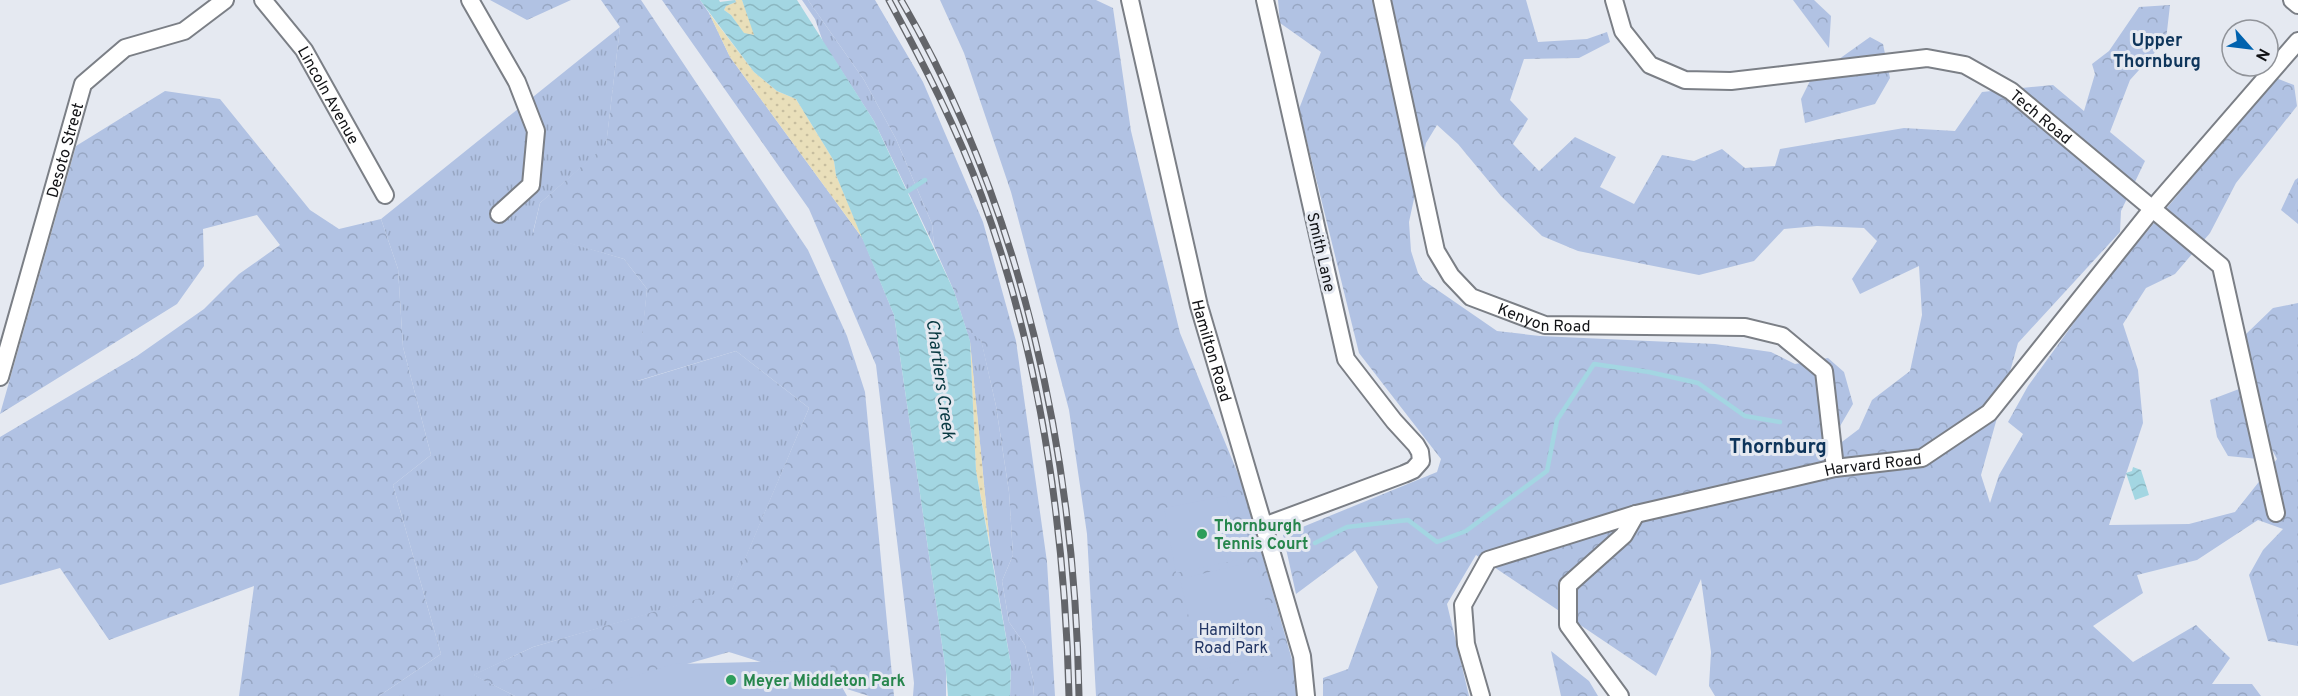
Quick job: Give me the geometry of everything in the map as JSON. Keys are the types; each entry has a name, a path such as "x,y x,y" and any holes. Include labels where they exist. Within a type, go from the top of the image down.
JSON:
{"street":[{"name":"Desoto Street","path":"0,377 83,84 124,48 184,31 225,0"},
{"name":"Lincoln Avenue","path":"263,0 304,50 385,195"},
{"path":"470,0 517,82 536,131 531,185 500,214"},
{"name":"Hamilton Road","path":"1130,0 1199,306 1302,656 1306,696"},
{"name":"Smith Lane","path":"1264,526 1404,474 1413,470 1421,461 1420,452 1346,359 1265,0"},
{"name":"Kenyon Road","path":"1382,0 1436,251 1458,283 1471,297 1545,325 1745,327 1782,336 1824,370 1835,468"},
{"name":"Tech Road","path":"1614,0 1623,31 1650,65 1685,80 1731,81 1927,58 1965,65 2011,91 2221,266 2276,513"},
{"path":"2292,0 2298,5"},
{"name":"Harvard Road","path":"1480,696 1466,644 1463,604 1488,560 1636,513 1835,468 1922,458 1989,413 2153,208 2298,40"},
{"path":"1620,696 1568,625 1568,585 1624,535 1636,513"}],"green space":[{"path":"490,0 571,0 527,20"},
{"path":"601,0 641,0 808,250 847,336 865,392 894,696 869,696 729,652 575,696 515,696 473,675 533,647 732,589 809,408 736,351 637,381 647,289 624,259 533,233 540,203 606,145 620,27"},
{"path":"662,0 700,0 709,13 730,57 863,239 894,315 946,672 946,696 913,696 914,683 876,365 809,209"},
{"path":"802,0 808,0 864,80 896,139 932,224 934,246 874,121 823,42 815,19"},
{"path":"808,0 875,0 923,82 983,222 1016,341 1047,562 1055,696 1033,696 1034,683 1025,645 1009,622 1002,581 1013,555 1009,492 996,406 981,340 966,329 954,291 934,246 932,224 896,139 864,80"},
{"name":"Hamilton Road Park","path":"940,0 1096,0 1113,8 1131,131 1180,333 1241,481 1297,677 1297,696 1096,696 1087,534 1069,410 1011,192 964,53"},
{"path":"1278,0 1526,0 1538,42 1587,39 1607,32 1610,42 1579,58 1524,59 1510,100 1528,119 1513,144 1539,171 1575,137 1616,157 1600,187 1634,204 1662,155 1694,161 1722,149 1745,168 1775,166 1780,149 1904,128 1955,131 1982,92 2053,85 2084,111 2095,74 2092,64 2109,51 2139,7 2170,5 2166,40 2130,80 2110,132 2145,161 2121,211 2120,232 2018,343 1981,475 1990,503 1999,475 2023,434 2008,422 2028,386 2097,291 2276,78 2294,85 2297,106 2236,183 2210,233 2175,274 2146,288 2123,324 2138,370 2143,423 2109,525 2189,524 2235,512 2277,459 2270,446 2258,459 2228,456 2217,437 2210,400 2255,383 2245,335 2273,308 2298,303 2298,646 2268,641 2249,575 2263,550 2283,529 2258,520 2197,560 2137,575 2143,593 2093,626 2133,662 2196,625 2230,658 2212,684 2252,684 2261,696 1715,696 1709,686 1711,652 1701,579 1656,676 1476,555 1447,604 1469,696 1323,696 1323,678 1348,669 1378,587 1355,550 1296,594 1283,535 1437,472 1441,459 1359,353 1299,109 1321,52 1280,23","holes":["1437,125 1458,144 1501,196 1542,236 1578,251 1699,275 1754,261 1784,229 1817,226 1864,228 1877,241 1852,279 1860,294 1919,266 1922,315 1910,371 1872,400 1859,429 1822,457 1853,404 1844,372 1828,358 1795,364 1771,352 1715,344 1540,336 1497,331 1423,280 1418,273 1411,251 1409,222 1426,143"]},
{"path":"1793,0 1814,0 1831,16 1829,48"},
{"path":"620,27 606,146 540,203 533,232 624,259 647,289 638,381 736,351 809,408 732,590 533,647 474,675 515,696 379,696 441,654 393,485 431,455 403,347 398,269 381,219"},
{"path":"1870,37 1883,44 1890,78 1875,104 1805,123 1801,99 1811,79"},
{"path":"165,91 220,99 310,210 339,229 381,219 398,269 403,347 431,455 393,485 441,654 379,696 239,696 254,586 109,640 60,568 0,585 0,437 137,356 204,309 239,274 280,245 257,215 203,229 204,266 177,304 0,414 76,146"},
{"path":"2298,178 2298,224 2281,210"},
{"path":"966,329 981,339 996,406 1009,492 1013,555 1002,581 1009,622 1025,645 1034,683 1033,696 1010,696 1011,665 990,545 970,342"},
{"name":"Thornburgh Tennis Court","path":"1226,496 1242,559 1176,573 1164,508"},
{"name":"Hamilton Road Park","path":"1256,561 1277,652 1201,670 1180,579"},
{"path":"1551,651 1589,681 1598,696 1561,696"},
{"name":"Meyer Middleton Park","path":"827,660 847,696 573,696 674,664"},
{"path":"1279,669 1282,690 1241,694 1238,674"}],"sand":[{"path":"735,0 742,0 755,35 744,34 731,15 724,10 726,6 736,2"},
{"path":"709,13 754,72 777,91 796,99 834,161 836,175 863,239 730,57"},
{"path":"970,341 990,545 976,471"}],"water":[{"name":"Chartiers Creek","path":"700,0 719,0 720,2 735,0 736,2 726,6 724,10 731,15 744,33 754,35 742,0 797,0 874,121 954,291 970,341 976,471 1011,665 1010,696 948,696 894,315 836,175 834,161 796,99 777,91 754,72"},
{"path":"2133,467 2141,470 2149,495 2135,500 2126,473 2132,471"}],"waterway":[{"path":"905,193 925,180"},
{"path":"1315,543 1347,527 1408,520 1437,542 1466,531 1547,471 1557,420 1594,364 1649,372 1698,383 1745,416 1780,422"}],"railway":[{"path":"889,0 939,97 973,172 1020,318 1046,443 1055,506 1062,569 1069,696"},
{"path":"901,0 944,80 980,163 1010,249 1034,336 1053,425 1067,515 1075,606 1079,696"}],"place":[{"name":"Thornburgh Tennis Court","path":"1202,534"},
{"name":"Meyer Middleton Park","path":"731,680"}],"district":[{"name":"Upper Thornburg","path":"2157,50"},
{"name":"Thornburg","path":"1778,446"}]}
